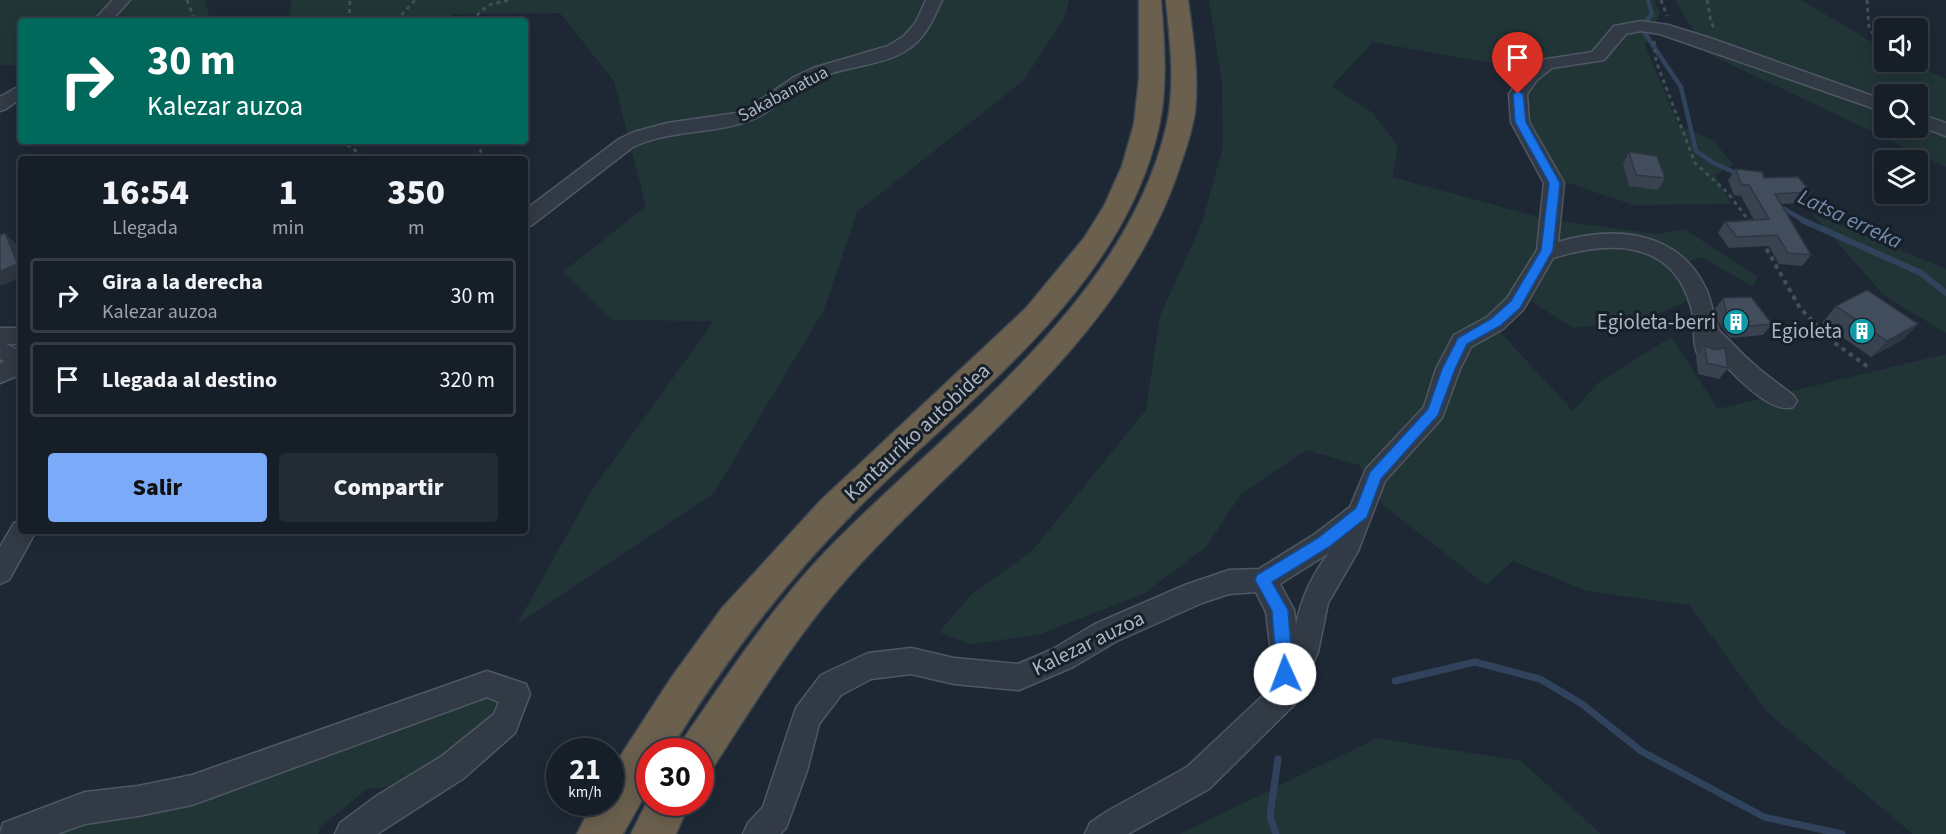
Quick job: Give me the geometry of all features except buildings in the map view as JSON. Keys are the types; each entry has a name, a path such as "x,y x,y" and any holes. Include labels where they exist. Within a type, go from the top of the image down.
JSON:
{"highway":[{"name":"Kantauriko autobidea","path":"599,834 643,755 717,643 816,530 870,474 1006,348 1065,286 1105,227 1133,172 1147,125 1153,63 1150,0"},
{"name":"Kantauriko autobidea","path":"708,738 759,661 837,565 1042,358 1097,298 1136,238 1163,179 1179,128 1185,64 1177,0"},
{"path":"653,834 662,816"}],"street":[{"path":"104,18 122,0"},
{"name":"Sakabanatua","path":"528,218 626,142 645,133 666,127 718,124 735,120 753,114 772,103 801,81 842,65 884,56 914,35 923,25 934,0"},
{"path":"1101,834 1116,823 1198,778 1285,694 1304,652 1314,603 1326,578 1345,551 1375,476 1434,411 1448,369 1462,341 1495,323 1515,304 1545,254 1552,221 1554,183 1520,122 1518,94 1530,76 1547,64 1598,56 1620,30 1653,28 1725,49 1874,102"},
{"path":"0,105 18,92"},
{"path":"1928,123 1946,130"},
{"path":"1545,254 1606,239 1618,239 1664,251 1676,260 1693,285 1704,312 1707,341 1747,375 1785,401"},
{"path":"0,336 18,336"},
{"path":"0,351 11,354 16,361 11,369 0,374"},
{"name":"Kalezar auzoa","path":"759,834 775,817 792,771 806,718 831,685 868,666 911,661 954,671 1019,677 1063,658 1105,633 1195,593 1229,582 1263,580 1324,542 1362,512"},
{"path":"2,564 21,534"},
{"path":"1263,580 1280,610 1285,653 1285,694"},
{"path":"14,834 85,808 138,801 192,790 487,684 516,694 505,723 496,731 453,767 389,806 351,834"}],"path":[{"path":"187,0 194,18"},
{"path":"349,18 350,0"},
{"path":"399,18 415,0"},
{"path":"473,18 477,11 489,4 510,0"},
{"path":"1661,0 1667,18 1653,28 1656,61 1695,163 1728,193 1754,228"},
{"path":"1707,0 1711,22 1725,49"},
{"path":"1867,0 1869,28 1874,35"},
{"path":"346,144 360,156"},
{"path":"1759,236 1800,309 1832,341 1868,367"}],"green space":[{"path":"0,0 204,0 210,18 18,18 18,66 0,65"},
{"path":"291,0 1069,0 1064,18 1024,80 857,212 824,310 714,493 517,624 592,490 714,321 611,320 563,272 646,206 614,81 560,13 451,14 451,18 290,18"},
{"path":"1209,0 1654,0 1660,13 1645,45 1678,125 1714,141 1733,165 1715,175 1731,204 1633,205 1557,179 1527,126 1522,95 1536,78 1551,66 1495,64 1373,42 1332,86 1373,113 1398,147 1392,177 1545,219 1657,234 1684,229 1758,277 1753,287 1702,257 1674,267 1691,300 1645,319 1573,328 1531,301 1499,331 1573,411 1598,383 1671,337 1718,409 1946,354 1946,834 1913,834 1767,712 1689,605 1587,591 1513,561 1486,585 1383,505 1359,465 1306,450 1241,494 1206,547 1143,594 1038,635 970,644 939,632 972,594 1032,551 1146,410 1160,316 1202,223 1223,147 1222,82"},
{"path":"1675,0 1801,0 1874,43 1874,72 1928,71 1946,79 1946,167 1928,158 1928,150 1910,150 1885,138 1928,138 1928,84 1874,84 1874,133 1707,53"},
{"path":"1811,213 1946,269 1946,333 1885,296"},
{"path":"480,696 500,700 497,718 404,785 367,789 320,827 318,834 47,834 59,829 218,796"},
{"path":"1377,738 1521,761 1601,834 1180,834"}],"waterway":[{"name":"Latsa erreka","path":"1648,0 1652,14 1647,20 1644,32 1681,87 1696,151 1714,163 1738,174"},
{"name":"Latsa erreka","path":"1779,206 1805,221"},
{"name":"Latsa erreka","path":"1802,220 1921,273 1946,293"},
{"path":"1395,681 1475,662 1540,679 1582,704 1641,751 1764,817 1842,834"},
{"path":"1276,834 1270,816 1278,759"}],"place":[{"name":"Egioleta-berri","path":"1736,322"},
{"name":"Egioleta","path":"1862,331"}],"route":[{"path":"1285,674 1280,610 1263,580 1324,542 1362,512 1375,476 1434,411 1448,369 1462,341 1495,323 1515,304 1547,250 1552,221 1554,183 1520,122 1518,94"}]}
